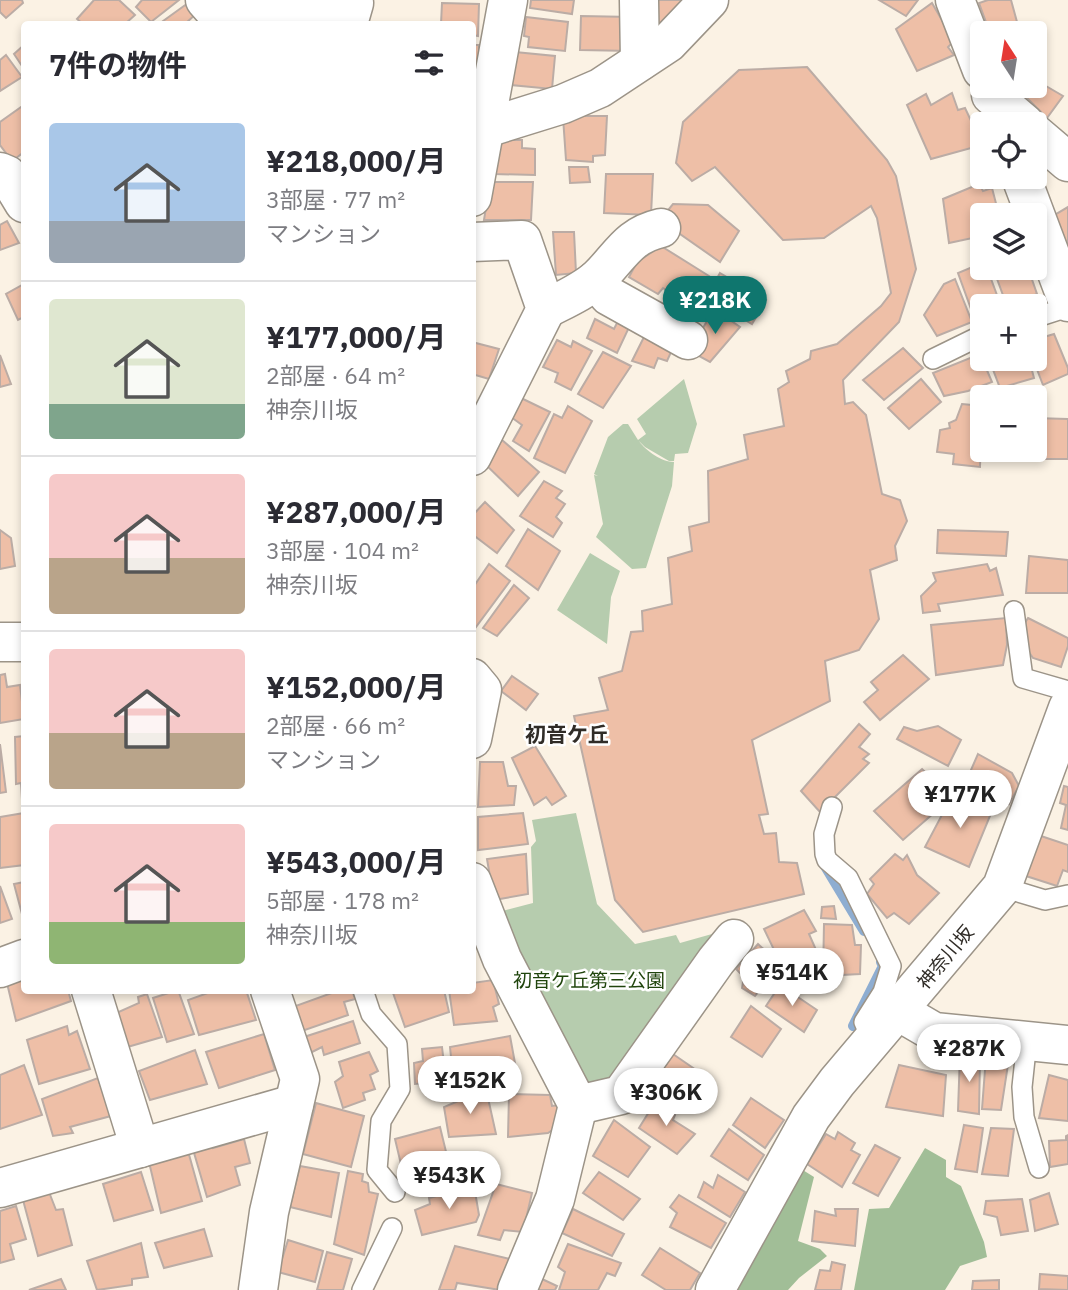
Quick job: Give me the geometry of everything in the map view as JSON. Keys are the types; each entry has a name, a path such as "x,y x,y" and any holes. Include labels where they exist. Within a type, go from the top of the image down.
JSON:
{"street":[{"path":"205,0 212,8 352,9"},
{"path":"476,177 508,0"},
{"path":"639,0 640,61"},
{"path":"486,128 563,104 600,88 668,43 709,0"},
{"path":"955,0 970,39"},
{"path":"995,98 1011,112"},
{"path":"1047,144 1068,162"},
{"path":"1026,189 1068,302"},
{"path":"476,448 546,309 596,280 643,232 661,228"},
{"path":"476,242 522,240 546,309"},
{"path":"596,280 609,296 688,340"},
{"path":"0,642 21,642"},
{"path":"476,720 484,681"},
{"name":"神奈川坂","path":"724,1282 811,1117 1002,887 1068,708"},
{"path":"476,903 487,962 578,1105 555,1199 517,1290"},
{"path":"578,1105 621,1095 734,939"},
{"path":"0,968 21,960"},
{"path":"92,994 140,1148"},
{"path":"258,1290 269,1212 300,1079 271,994"},
{"path":"898,1011 934,1032 1068,1045"},
{"path":"0,1188 294,1104"}],"lane":[{"path":"1047,314 1068,307"},
{"path":"933,359 970,341"},
{"path":"1014,611 1023,678 1068,691"},
{"path":"832,807 824,834 827,860 848,878 891,966 883,992 864,1022 873,1042"},
{"path":"1002,887 1045,900 1068,895"},
{"path":"364,994 371,1014 397,1044 400,1089 381,1121 377,1170 395,1192"},
{"path":"1027,1040 1022,1087 1024,1117 1039,1168"},
{"path":"362,1290 392,1228"}],"green space":[{"path":"684,379 697,424 688,453 675,454 674,461 669,461 674,462 672,486 646,568 632,569 596,537 603,524 594,475 598,476 594,474 608,437 623,424 628,424 638,440 646,434 637,419","holes":["645,447 669,461 655,455"]},
{"path":"590,553 620,571 611,597 607,644 557,610"},
{"name":"初音ケ丘第三公園","path":"576,813 597,904 635,944 676,935 680,943 712,934 663,1008 622,1082 581,1085 572,1053 562,1032 557,1033 498,912 533,903 531,847 536,841 532,820"},
{"path":"925,1148 946,1160 946,1177 961,1186 984,1242 987,1257 960,1266 945,1290 854,1290 869,1209 889,1208"},
{"path":"798,1167 814,1177 798,1241 820,1249 827,1256 788,1290 736,1290"}],"building":[{"path":"0,0 22,0 23,3 6,18 0,12"},
{"path":"94,0 119,0 135,15 128,21 77,19"},
{"path":"142,0 179,0 152,21 136,7"},
{"path":"531,0 574,0 572,14 530,8"},
{"path":"650,0 683,0 666,24 648,25"},
{"path":"879,0 918,0 906,16"},
{"path":"988,0 1011,0 1017,21 986,21 979,3"},
{"path":"188,3 197,13 188,21 163,21"},
{"path":"442,3 479,4 478,36 476,21 441,21"},
{"path":"932,3 954,41 948,47 954,55 917,71 896,29"},
{"path":"581,16 632,17 632,51 580,50"},
{"path":"526,17 568,22 565,51 528,47 529,37 524,36"},
{"path":"476,45 479,45 479,69 476,69"},
{"path":"21,48 21,64 14,54"},
{"path":"515,52 555,56 552,89 511,85"},
{"path":"6,55 21,78 0,91 0,60"},
{"path":"807,67 887,160 896,176 916,269 899,322 843,380 845,404 853,402 866,415 882,494 900,500 907,521 895,546 897,560 870,570 879,619 859,650 825,661 830,701 752,740 768,814 759,815 764,834 776,833 779,862 797,863 804,894 643,932 615,900 574,716 608,710 599,678 622,671 631,632 643,631 642,611 672,604 668,558 692,551 689,527 709,522 708,471 748,459 744,435 784,426 778,389 789,382 786,371 810,359 811,351 837,344 881,306 891,293 877,218 871,206 824,238 783,240 715,167 692,181 676,163 683,122 739,70"},
{"path":"1047,87 1063,96 1047,118 1047,112 1041,112 1027,98 1047,98"},
{"path":"952,93 958,110 965,108 970,119 970,148 931,159 907,105 926,94 931,105"},
{"path":"21,107 21,154 12,161 0,145 0,122"},
{"path":"607,116 605,155 593,156 593,162 566,160 563,117"},
{"path":"500,140 522,140 522,148 535,149 535,175 494,174"},
{"path":"569,167 588,167 590,182 570,183"},
{"path":"606,174 653,174 651,215 604,213"},
{"path":"490,182 533,182 531,220 484,220"},
{"path":"970,188 983,191 992,189 996,203 970,203 970,239 949,243 943,199"},
{"path":"673,204 708,205 739,231 720,262 660,220"},
{"path":"1068,207 1068,247 1053,216"},
{"path":"7,221 19,243 0,250 0,225"},
{"path":"553,232 574,232 576,273 556,275"},
{"path":"661,246 709,276 691,307 663,288 658,294 629,277 637,262"},
{"path":"970,268 970,280 991,280 997,294 970,294 970,306 958,273"},
{"path":"720,273 766,300 752,324 707,297"},
{"path":"955,279 970,323 937,336 924,315 944,284"},
{"path":"997,280 1032,280 1037,294 1003,294"},
{"path":"21,286 21,318 18,320 6,294"},
{"path":"714,309 740,327 710,362 697,355 696,340"},
{"path":"621,315 632,321 617,353 587,338 595,319 614,329"},
{"path":"648,329 676,341 667,361 658,358 654,368 632,361"},
{"path":"1054,334 1068,374 1043,385 1038,371 1047,371 1047,336"},
{"path":"557,340 571,347 573,341 592,351 571,390 555,382 558,373 543,367"},
{"path":"476,343 499,349 489,379 476,375"},
{"path":"903,348 923,368 884,400 863,380"},
{"path":"603,352 631,366 603,408 578,394"},
{"path":"0,355 11,384 0,387"},
{"path":"970,358 970,371 987,371 992,382 970,385 970,390 944,396 933,373"},
{"path":"994,371 1032,371 1034,378 1010,385 999,385"},
{"path":"921,379 941,402 909,429 888,408"},
{"path":"521,398 550,412 529,451 513,441 522,425 511,417"},
{"path":"962,404 970,405 970,462 980,462 980,467 953,464 954,454 937,452 940,430 950,428 949,423 956,420"},
{"path":"568,406 592,421 565,473 534,458 554,414 562,418"},
{"path":"1047,418 1068,419 1068,459 1047,459"},
{"path":"502,440 539,472 518,496 485,464"},
{"path":"544,481 562,491 556,498 565,504 556,517 562,523 553,537 520,516"},
{"path":"485,502 514,530 497,553 476,537 476,512"},
{"path":"528,529 560,551 538,590 506,566"},
{"path":"0,530 11,538 15,566 0,569"},
{"path":"938,530 1008,532 1006,556 937,553"},
{"path":"1029,556 1068,560 1068,593 1026,593"},
{"path":"489,564 510,581 476,627 476,583"},
{"path":"987,564 990,571 996,568 1003,595 938,604 940,611 923,613 921,596 936,581 933,573"},
{"path":"514,585 529,598 497,636 483,628"},
{"path":"1006,618 1007,645 1003,665 936,675 931,625"},
{"path":"1028,618 1068,638 1061,667 1033,658 1022,642 1023,626"},
{"path":"903,655 929,679 880,720 864,702 878,690 871,682"},
{"path":"5,674 7,687 20,685 21,720 0,723 0,675"},
{"path":"512,676 538,694 526,710 501,691"},
{"path":"859,724 870,734 859,747 869,754 863,759 869,763 820,812 801,791"},
{"path":"938,726 961,740 948,766 897,739 904,727 917,731"},
{"path":"21,736 21,783 16,784 15,737"},
{"path":"0,744 6,792 0,793"},
{"path":"535,746 566,796 552,805 546,797 534,805 512,758"},
{"path":"978,754 1012,773 1019,786 1009,804 967,779"},
{"path":"480,762 503,762 508,786 516,786 514,805 478,807"},
{"path":"922,769 939,786 929,799 935,805 935,812 903,840 874,811"},
{"path":"1064,786 1068,787 1068,830 1061,828 1066,805 1060,803"},
{"path":"954,792 992,811 969,867 925,847"},
{"path":"523,813 528,844 478,850 478,817"},
{"path":"21,814 21,865 0,868 0,817"},
{"path":"1038,835 1068,845 1068,872 1063,870 1057,886 1023,875"},
{"path":"526,854 528,894 494,900 487,859"},
{"path":"895,854 903,860 907,855 917,875 939,893 909,924 894,913 887,918 867,894 874,884 870,879"},
{"path":"21,883 21,910 14,884"},
{"path":"0,886 12,919 0,923"},
{"path":"834,906 836,919 821,918 822,907"},
{"path":"804,910 816,931 809,934 817,952 812,971 789,981 764,929"},
{"path":"824,924 852,925 855,945 861,945 860,974 823,976"},
{"path":"758,944 771,956 768,961 778,968 755,996 742,988 744,977 736,969"},
{"path":"21,977 21,994 69,994 71,1001 16,1021 7,983"},
{"path":"493,980 499,1004 493,1007 497,1021 454,1025 450,994 476,994 476,982"},
{"path":"780,985 817,1010 804,1032 766,1006"},
{"path":"147,994 162,1037 124,1048 114,1014 139,1003 138,997"},
{"path":"179,994 194,1034 167,1042 153,998"},
{"path":"205,994 247,994 256,1020 199,1035 188,1000"},
{"path":"329,994 353,994 355,999 344,1002 348,1015 299,1032 290,1008"},
{"path":"393,994 445,994 449,1012 405,1027"},
{"path":"751,1006 781,1029 762,1057 731,1037"},
{"path":"353,1021 360,1043 324,1055 322,1047 306,1055 301,1038"},
{"path":"67,1026 69,1035 77,1031 90,1069 39,1084 27,1040"},
{"path":"264,1034 275,1070 219,1088 206,1052"},
{"path":"510,1036 517,1074 454,1086 450,1047"},
{"path":"442,1047 446,1081 415,1084 414,1063 423,1061 422,1049"},
{"path":"195,1050 207,1084 150,1100 139,1071"},
{"path":"369,1052 378,1071 370,1075 375,1089 363,1093 365,1100 343,1108 335,1082 343,1076 339,1062"},
{"path":"670,1052 715,1083 702,1105 687,1097 681,1106 661,1093 668,1077 658,1070"},
{"path":"960,1054 980,1058 979,1114 958,1111"},
{"path":"986,1057 1009,1058 1001,1110 982,1109"},
{"path":"24,1065 42,1115 0,1129 0,1075"},
{"path":"899,1065 946,1075 943,1116 886,1107"},
{"path":"1049,1075 1068,1080 1068,1121 1039,1118"},
{"path":"98,1078 111,1116 70,1127 73,1133 53,1136 42,1099"},
{"path":"486,1089 496,1134 449,1137 444,1107 463,1099 463,1093"},
{"path":"509,1094 550,1095 552,1106 560,1105 561,1124 548,1133 508,1137"},
{"path":"751,1098 784,1120 765,1148 733,1125"},
{"path":"657,1099 675,1115 673,1120 695,1134 677,1154 639,1128"},
{"path":"316,1103 364,1116 351,1167 303,1154"},
{"path":"614,1120 650,1147 628,1177 593,1156"},
{"path":"964,1125 983,1128 977,1172 955,1169"},
{"path":"440,1127 449,1164 404,1177 395,1139"},
{"path":"991,1128 1014,1129 1008,1176 982,1174"},
{"path":"729,1129 764,1155 748,1180 711,1156"},
{"path":"838,1132 855,1143 851,1150 860,1155 842,1187 807,1164 826,1134 835,1139"},
{"path":"1068,1135 1068,1164 1050,1167 1049,1141 1066,1140"},
{"path":"209,1139 213,1148 244,1139 250,1163 235,1167 240,1185 207,1197 192,1146"},
{"path":"875,1145 900,1158 878,1196 853,1183"},
{"path":"188,1151 202,1201 161,1213 149,1162"},
{"path":"300,1166 339,1173 331,1217 290,1207"},
{"path":"348,1171 363,1174 362,1181 368,1183 369,1192 378,1194 364,1255 334,1244"},
{"path":"141,1172 153,1210 114,1221 103,1184"},
{"path":"599,1172 640,1199 623,1220 583,1193"},
{"path":"718,1175 745,1192 730,1217 698,1197 704,1182 713,1188"},
{"path":"496,1184 532,1193 523,1232 504,1230 500,1240 478,1235"},
{"path":"474,1186 479,1215 476,1222 422,1235 415,1210 430,1204 429,1198"},
{"path":"49,1192 56,1210 63,1209 72,1245 38,1256 23,1200"},
{"path":"1049,1193 1058,1224 1035,1231 1030,1200"},
{"path":"679,1195 726,1223 711,1248 670,1227 677,1213 670,1207"},
{"path":"1022,1199 1028,1231 1001,1235 997,1217 984,1214 986,1201"},
{"path":"16,1206 26,1239 10,1244 14,1259 0,1263 0,1211"},
{"path":"573,1209 624,1234 612,1256 562,1233"},
{"path":"835,1209 858,1209 855,1246 812,1241 815,1211 836,1216"},
{"path":"204,1229 212,1256 164,1268 155,1243"},
{"path":"288,1240 323,1251 315,1282 278,1272"},
{"path":"141,1243 148,1277 132,1279 132,1285 97,1290 87,1261"},
{"path":"568,1244 621,1263 615,1276 607,1273 598,1290 559,1290 565,1272 558,1267"},
{"path":"455,1246 510,1259 500,1290 457,1283 455,1290 439,1290"},
{"path":"660,1248 700,1273 690,1290 666,1290 642,1275"},
{"path":"327,1252 352,1259 343,1290 317,1290"},
{"path":"832,1262 845,1265 841,1290 815,1290 820,1270 830,1271"},
{"path":"1040,1274 1068,1276 1068,1290 1039,1289"},
{"path":"61,1279 66,1290 29,1290"},
{"path":"542,1279 557,1286 555,1290 537,1290"},
{"path":"999,1280 999,1290 972,1290 973,1281"}],"waterway":[{"path":"823,863 864,931"},
{"path":"853,1026 883,966 881,962"}],"district":[{"name":"初音ケ丘","path":"567,735"}]}
